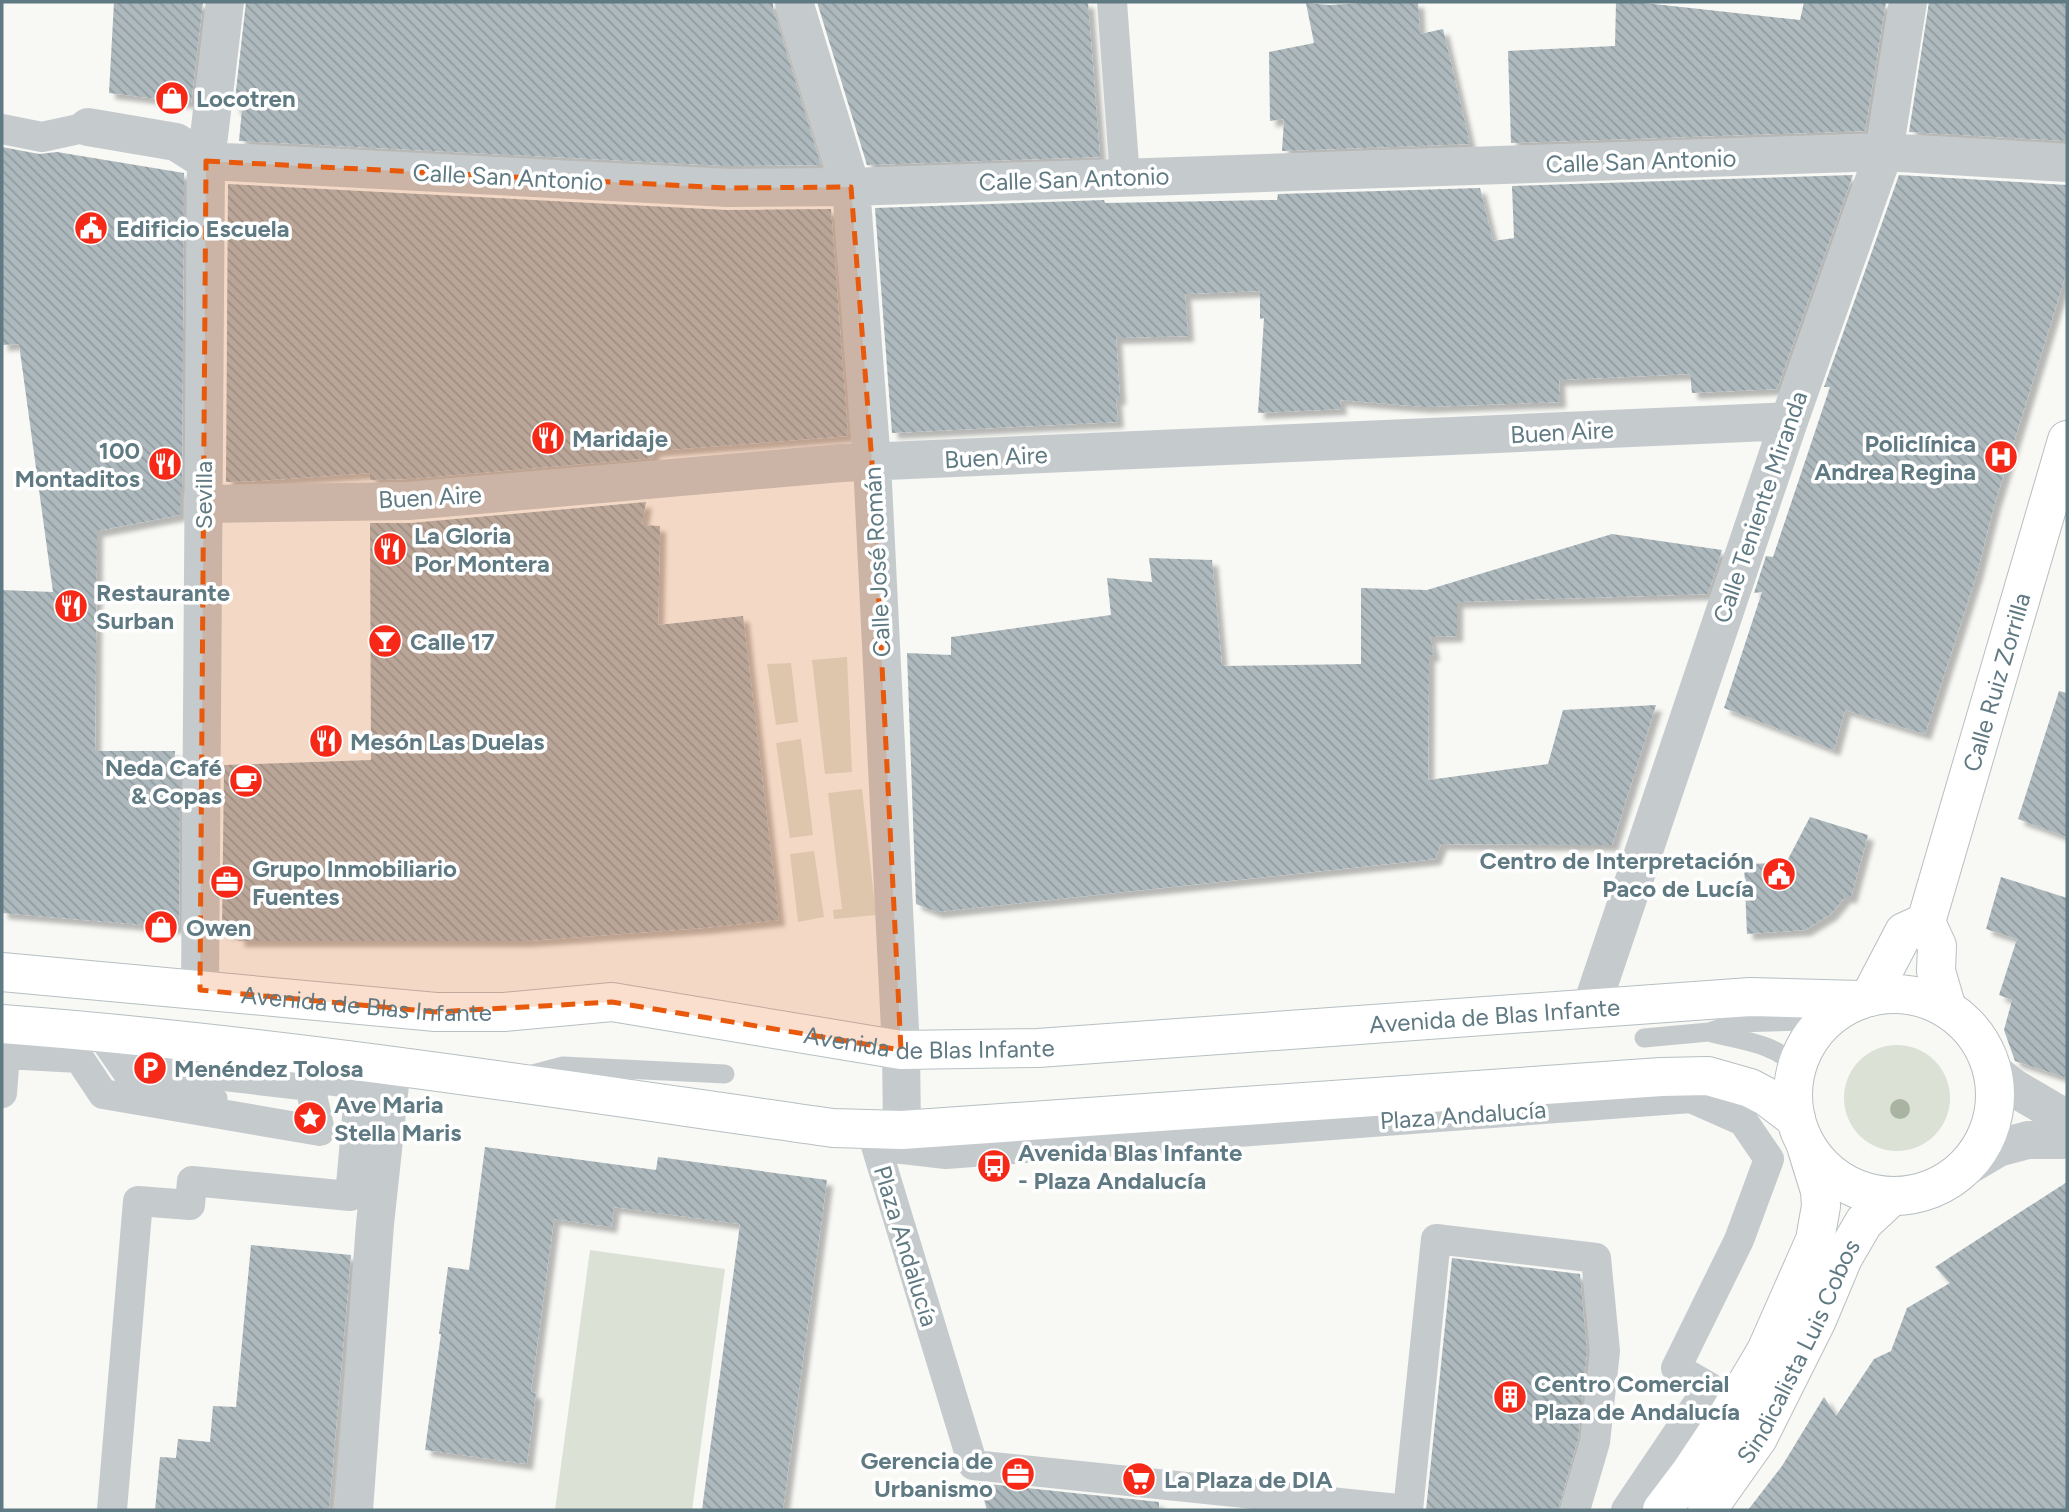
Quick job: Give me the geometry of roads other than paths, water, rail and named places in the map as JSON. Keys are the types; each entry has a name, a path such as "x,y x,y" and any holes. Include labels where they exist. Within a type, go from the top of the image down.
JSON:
{"main road":[{"name":"Calle Ruiz Zorrilla","path":"1926,922 2067,440"},
{"path":"1859,1001 1904,932 1926,922 1937,946 1936,971 1947,1009"},
{"name":"Avenida de Blas Infante","path":"2,972 436,1012 504,1012 612,1002 901,1050 1038,1048 1750,997 1859,1001"},
{"path":"2,1024 92,1031 393,1066 833,1128 902,1130 1707,1076 1750,1088 1767,1097 1800,1131 1821,1165 1842,1181 1866,1192 1892,1196 1918,1193 1943,1184 1964,1168 1980,1148 1991,1124 1995,1098 1992,1071 1983,1047 1967,1025 1947,1009 1922,998 1896,995 1859,1001 1824,1022 1807,1042 1797,1067 1793,1093 1800,1131"},
{"name":"Sindicalista Luis Cobos","path":"1662,1510 1724,1422 1766,1351 1815,1240 1821,1199 1815,1172 1800,1131"},
{"name":"Sindicalista Luis Cobos","path":"1706,1510 1758,1438 1817,1320 1843,1258 1864,1222 1892,1196"}],"street":[{"name":"Sevilla","path":"200,990 206,161 225,2"},
{"name":"Calle José Román","path":"794,2 851,187 872,463 901,1050 902,1130"},
{"path":"1112,2 1125,178"},
{"name":"Calle Teniente Miranda","path":"1591,1008 1789,421 1884,152 1908,2"},
{"name":"Calle San Antonio","path":"88,127 176,142 206,161 727,188 851,187 1884,152 2067,163"},
{"path":"2,128 42,137 88,127"},
{"name":"Buen Aire","path":"203,504 409,500 841,463 1789,421"},
{"path":"2,1093 5,1054 79,1058 103,1094 320,1131 310,1086 137,1066 135,1057 360,1084 350,1196 192,1181 190,1205 138,1201 113,1510"},
{"path":"354,1510 375,1224 393,1066"},
{"path":"1992,1071 2014,1088 2067,1119"},
{"name":"Plaza Andalucía","path":"1574,1510 1595,1442 1605,1351 1596,1258 1436,1239 1408,1510 1352,1507 973,1465 876,1146 946,1154 1692,1098 1743,1121 1769,1159 1739,1240 1676,1368 1709,1387 1626,1510"},
{"path":"1964,1168 1998,1148 2028,1140 2067,1138"}],"lane":[{"path":"1644,1038 1709,1032 1736,1023 1802,1021 1859,1001"},
{"path":"92,1031 125,1078 218,1098"},
{"path":"1709,1032 1777,1050 1797,1067"},
{"path":"504,1082 563,1066 725,1074"}],"place":[{"name":"Locotren","path":"172,98"},
{"name":"Edificio Escuela","path":"91,228"},
{"name":"Maridaje","path":"548,438"},
{"name":"Policlínica Andrea Regina","path":"2001,457"},
{"name":"100 Montaditos","path":"165,464"},
{"name":"La Gloria Por Montera","path":"390,549"},
{"name":"Restaurante Surban","path":"71,606"},
{"name":"Calle 17","path":"385,641"},
{"name":"Mesón Las Duelas","path":"326,741"},
{"name":"Neda Café & Copas","path":"246,781"},
{"name":"Centro de Interpretación Paco de Lucía","path":"1779,874"},
{"name":"Grupo Inmobiliario Fuentes","path":"227,882"},
{"name":"Owen","path":"161,927"},
{"name":"Menéndez Tolosa","path":"150,1068"},
{"name":"Ave Maria Stella Maris","path":"310,1118"},
{"name":"Avenida Blas Infante - Plaza Andalucía","path":"994,1166"},
{"name":"Centro Comercial Plaza de Andalucía","path":"1510,1397"},
{"name":"Gerencia de Urbanismo","path":"1018,1474"},
{"name":"La Plaza de DIA","path":"1139,1479"}]}
